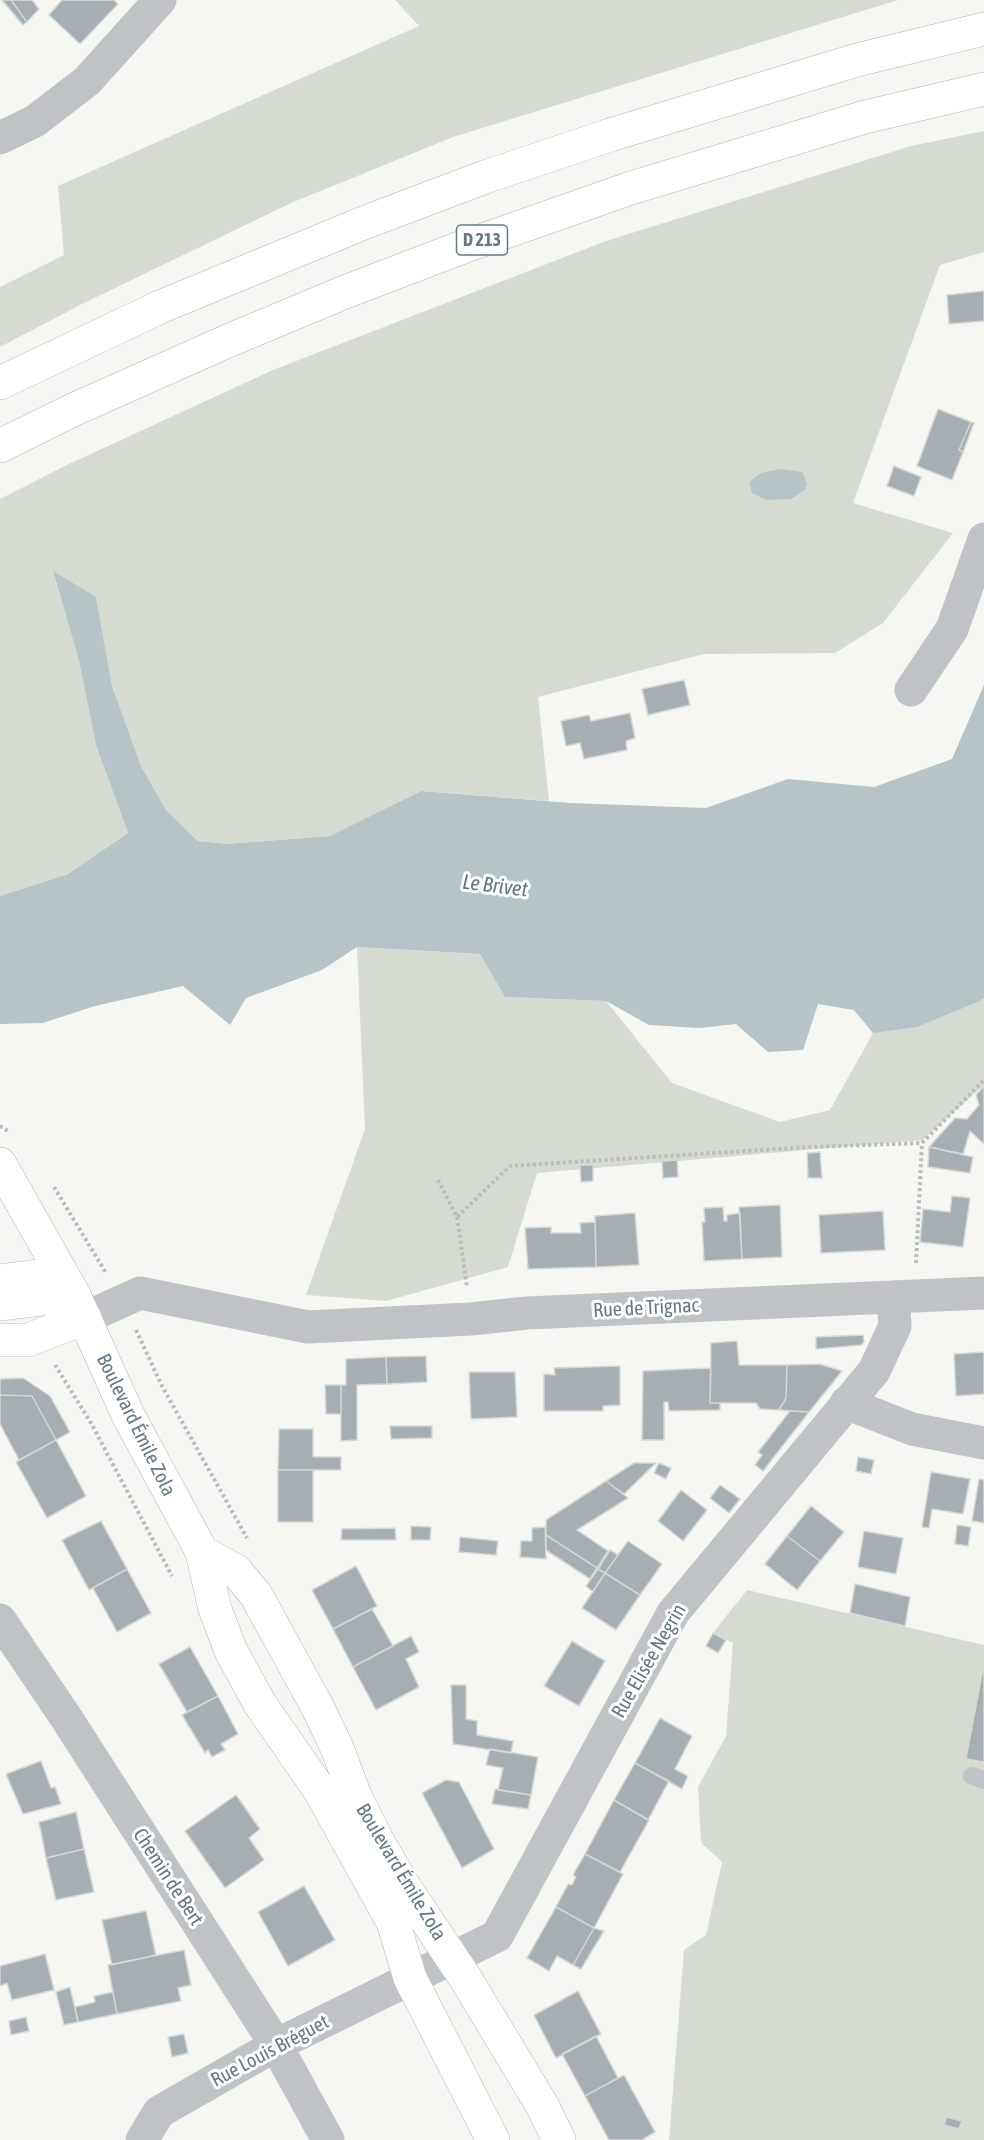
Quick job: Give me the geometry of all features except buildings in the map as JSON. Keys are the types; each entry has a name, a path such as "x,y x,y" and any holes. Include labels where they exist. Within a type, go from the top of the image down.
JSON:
{"main road":[{"path":"0,383 160,307 366,222 485,177 642,125 857,60 984,30"},
{"name":"D 213","path":"0,446 75,409 230,340 345,292 460,248 631,188 843,123 984,89"},
{"name":"Boulevard Émile Zola","path":"0,1164 74,1295 128,1415 202,1552 215,1609 231,1651 260,1704 319,1790 393,1922 410,1978 494,2140"},
{"path":"0,1281 74,1295"},
{"path":"0,1304 74,1295"},
{"path":"0,1340 28,1340 74,1295"},
{"name":"Boulevard Émile Zola","path":"202,1552 236,1571 256,1595 318,1708 337,1748 355,1796 377,1840 542,2105 559,2140"}],"street":[{"path":"0,138 35,121 87,81 160,0"},
{"path":"911,690 952,629 984,539"},
{"name":"Rue de Trignac","path":"74,1295 140,1293 308,1328 527,1313 984,1293"},
{"name":"Rue Elisée Negrin","path":"410,1978 497,1936 673,1613 874,1371 895,1326 893,1297"},
{"path":"846,1403 912,1429 984,1443"},
{"name":"Chemin de Bert","path":"0,1620 67,1719 276,2045 328,2140"},
{"name":"Rue Louis Bréguet","path":"142,2140 159,2112 276,2045 410,1978"}],"path":[{"path":"916,1263 922,1143 984,1080"},
{"path":"457,1217 510,1166 775,1149 922,1143"},
{"path":"438,1180 457,1217 468,1297"}],"shaded area":[{"path":"395,0 898,0 453,137 291,203 82,304 0,347 0,287 64,255 58,186 419,26"},
{"path":"984,131 984,252 940,265 853,503 953,533 883,623 835,653 704,654 538,697 549,801 421,791 330,836 227,844 198,841 166,810 141,766 112,686 96,597 53,572 79,661 96,745 128,833 68,874 0,896 0,499 69,464 273,370 606,241 911,146"},
{"path":"357,947 480,954 505,997 606,1001 672,1083 780,1122 830,1110 873,1033 984,998 984,1085 923,1140 537,1173 508,1267 386,1301 306,1295 365,1129"},
{"path":"747,1590 984,1645 984,2140 669,2140 684,1950 706,1935 722,1862 701,1843 698,1787 726,1736 733,1643 713,1633"}],"water":[{"path":"779,469 802,472 807,483 805,490 791,499 766,500 752,493 749,482 761,473"},
{"name":"Le Brivet","path":"53,571 96,597 112,686 141,766 166,810 198,841 227,844 330,836 421,791 570,803 706,808 788,779 874,787 952,759 984,685 984,998 917,1027 873,1033 854,1010 818,1004 803,1050 768,1052 736,1024 700,1028 649,1025 606,1001 505,997 480,954 357,947 322,970 246,998 230,1025 183,986 95,1006 43,1023 0,1024 0,896 68,874 128,833 96,745 79,661"}]}
